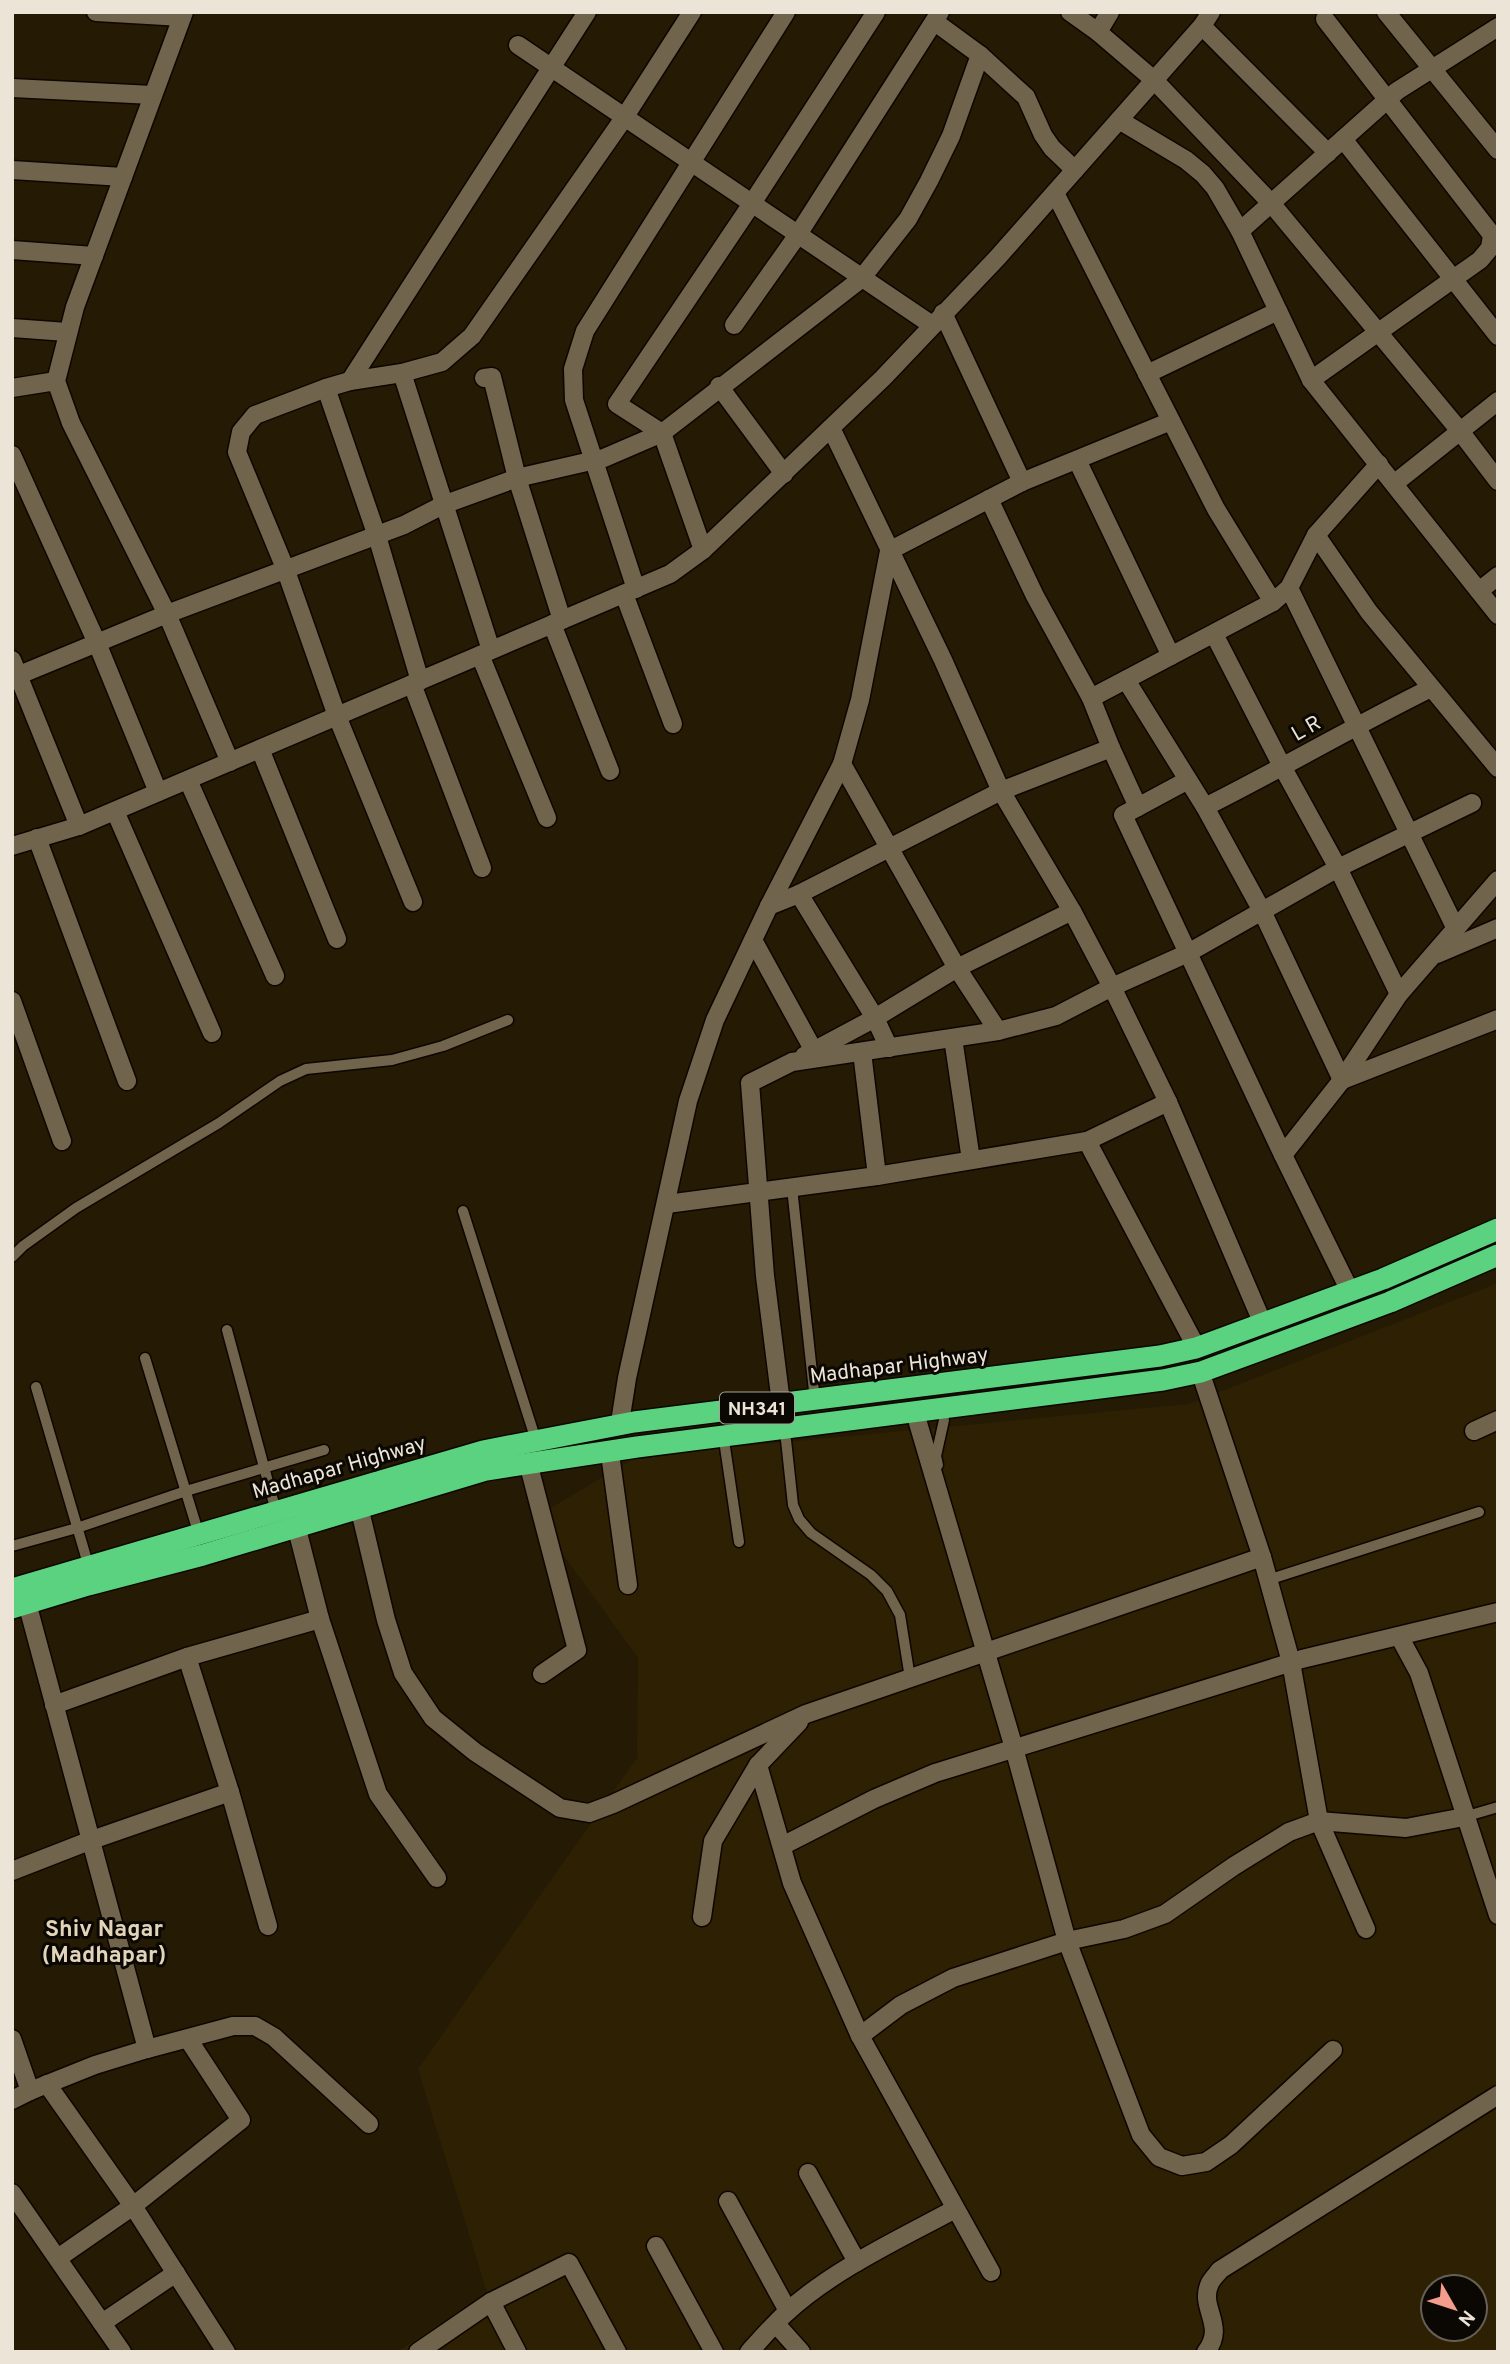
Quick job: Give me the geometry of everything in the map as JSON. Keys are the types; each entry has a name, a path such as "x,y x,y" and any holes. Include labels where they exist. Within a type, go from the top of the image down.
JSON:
{"highway":[{"name":"Madhapar Highway","path":"12,1589 484,1451 634,1422 1160,1356 1196,1348 1383,1279 1498,1229"},
{"name":"NH341","path":"21,1611 486,1470 624,1448 1096,1389 1202,1372 1390,1302 1498,1255"}],"street":[{"path":"96,12 183,15 67,332 56,381 71,423 167,614 230,762"},
{"path":"350,381 587,12"},
{"path":"413,902 337,716 285,568 237,452 241,432 256,415 326,388 442,362 472,336 624,118 692,12"},
{"path":"673,724 630,591 595,460 574,400 573,369 585,331 786,12"},
{"path":"703,550 662,433 617,404 751,205 876,12"},
{"path":"1070,12 1154,80 1271,203 1460,431 1498,481"},
{"path":"1098,32 1110,12"},
{"path":"1386,12 1498,150"},
{"path":"734,325 797,236 938,17 1026,97 1043,135 1052,148 1075,170"},
{"path":"12,846 79,826 670,574 703,550 883,378 998,257 1206,19 1328,153"},
{"path":"1311,380 1480,260 1490,248 1492,235 1325,19"},
{"path":"1240,231 1388,99 1498,27"},
{"path":"518,46 861,279 937,319 1022,482"},
{"path":"79,826 14,671 97,643 285,568 377,536 443,505 517,478 595,460 662,433 719,386 861,279 908,219 929,181 951,136 980,55"},
{"path":"12,88 153,95"},
{"path":"1119,120 1186,160 1215,188 1240,231 1311,380 1498,615"},
{"path":"1343,139 1498,336"},
{"path":"12,170 123,177"},
{"path":"1055,192 1216,509 1273,602"},
{"path":"12,250 94,256"},
{"path":"1147,374 1278,311"},
{"path":"12,328 67,332"},
{"path":"402,373 486,652 547,818"},
{"path":"484,378 492,377 557,622 610,771"},
{"path":"12,388 56,381"},
{"path":"719,386 784,474"},
{"path":"326,388 377,536 416,682 482,868"},
{"path":"1395,483 1498,401"},
{"path":"889,551 1022,482 1171,421"},
{"path":"831,428 943,660 1001,791 1072,911 1168,1102 1261,1317"},
{"path":"12,455 97,643 158,792"},
{"path":"1077,460 1171,656"},
{"path":"1091,698 1273,602 1289,588 1316,535 1379,464"},
{"path":"989,499 1035,596 1091,698 1138,807"},
{"path":"1316,535 1369,612 1498,768"},
{"path":"621,1416 627,1378 692,1089 715,1020 769,906 842,764 860,699 889,551"},
{"path":"1479,591 1498,576"},
{"path":"1289,588 1456,929"},
{"path":"1214,634 1338,868 1399,994"},
{"path":"1126,680 1205,807 1262,911 1342,1080"},
{"name":"L R","path":"1205,807 1283,768 1356,725 1431,688"},
{"path":"769,906 799,894 1001,791 1111,748"},
{"path":"260,749 337,940"},
{"path":"842,764 957,968 999,1031"},
{"path":"188,780 275,976"},
{"path":"1188,780 1122,816 1346,1283"},
{"path":"792,1062 999,1031 1056,1016 1188,953 1338,868 1472,803"},
{"path":"115,811 212,1033"},
{"path":"37,838 127,1081"},
{"path":"1283,1155 1342,1080 1399,994 1498,880"},
{"path":"799,894 875,1018 889,1048"},
{"path":"780,1395 765,1276 750,1083 875,1018 957,968 1072,911"},
{"path":"1431,957 1498,928"},
{"path":"753,940 814,1051"},
{"path":"12,1001 62,1141"},
{"path":"1342,1080 1498,1018"},
{"path":"953,1038 971,1160"},
{"path":"862,1052 877,1176"},
{"path":"667,1204 877,1176 1087,1141 1168,1102"},
{"path":"1087,1141 1192,1339"},
{"path":"1204,1383 1262,1557 1290,1662 1319,1821 1366,1929"},
{"path":"1475,1431 1498,1420"},
{"path":"918,1423 987,1652 1067,1941 1141,2136 1159,2157 1182,2166 1206,2162 1231,2145 1333,2050"},
{"path":"611,1461 628,1585"},
{"path":"531,1474 577,1650 542,1674"},
{"path":"362,1519 386,1620 403,1673 433,1718 475,1752 560,1808 589,1813 806,1714 1262,1557"},
{"path":"299,1537 320,1619 378,1794 437,1878"},
{"path":"21,1611 54,1705 147,2049"},
{"path":"782,1846 874,1799 935,1773 1290,1662 1498,1612"},
{"path":"54,1705 187,1657 320,1619"},
{"path":"1399,1636 1419,1673 1498,1915"},
{"path":"187,1657 230,1792 268,1926"},
{"path":"702,1917 713,1841 758,1765 806,1714"},
{"path":"758,1765 792,1883 860,2036 991,2272"},
{"path":"12,1871 230,1792"},
{"path":"860,2036 901,2005 953,1978 1067,1941 1124,1928 1165,1914 1278,1838 1319,1821 1406,1828 1464,1816"},
{"path":"12,2100 39,2087 147,2049 233,2026 255,2026 274,2037 369,2124"},
{"path":"12,2039 39,2087 133,2206 226,2352"},
{"path":"58,2258 133,2206 241,2120 188,2039"},
{"path":"1206,2352 1213,2343 1216,2331 1207,2297 1210,2283 1220,2270 1498,2095"},
{"path":"808,2173 857,2262"},
{"path":"12,2193 122,2352"},
{"path":"728,2200 782,2318 801,2352"},
{"path":"749,2352 782,2318 857,2262 955,2209"},
{"path":"656,2246 714,2352"},
{"path":"421,2351 491,2302 569,2263 617,2352"},
{"path":"102,2323 176,2273"},
{"path":"491,2302 517,2352"}],"lane":[{"path":"12,1257 23,1245 76,1208 219,1123 280,1081 306,1069 392,1060 443,1046 508,1020"},
{"path":"792,1188 814,1391"},
{"path":"463,1211 533,1431"},
{"path":"227,1330 274,1504"},
{"path":"145,1359 196,1525"},
{"path":"36,1387 86,1558"},
{"path":"944,1420 936,1456 987,1652"},
{"path":"786,1440 793,1505 799,1519 811,1533 871,1575 887,1591 900,1615 910,1678"},
{"path":"725,1447 739,1542"},
{"path":"12,1546 78,1528 186,1491 324,1450"},
{"path":"1268,1580 1479,1512"},
{"path":"1464,1816 1498,1807"}],"shaded area":[{"path":"1498,1283 1498,2352 397,2352 487,2292 418,2069 637,1758 638,1658 536,1517 638,1456 1189,1404"}],"district":[{"name":"Shiv Nagar (Madhapar)","path":"104,1941"}]}
